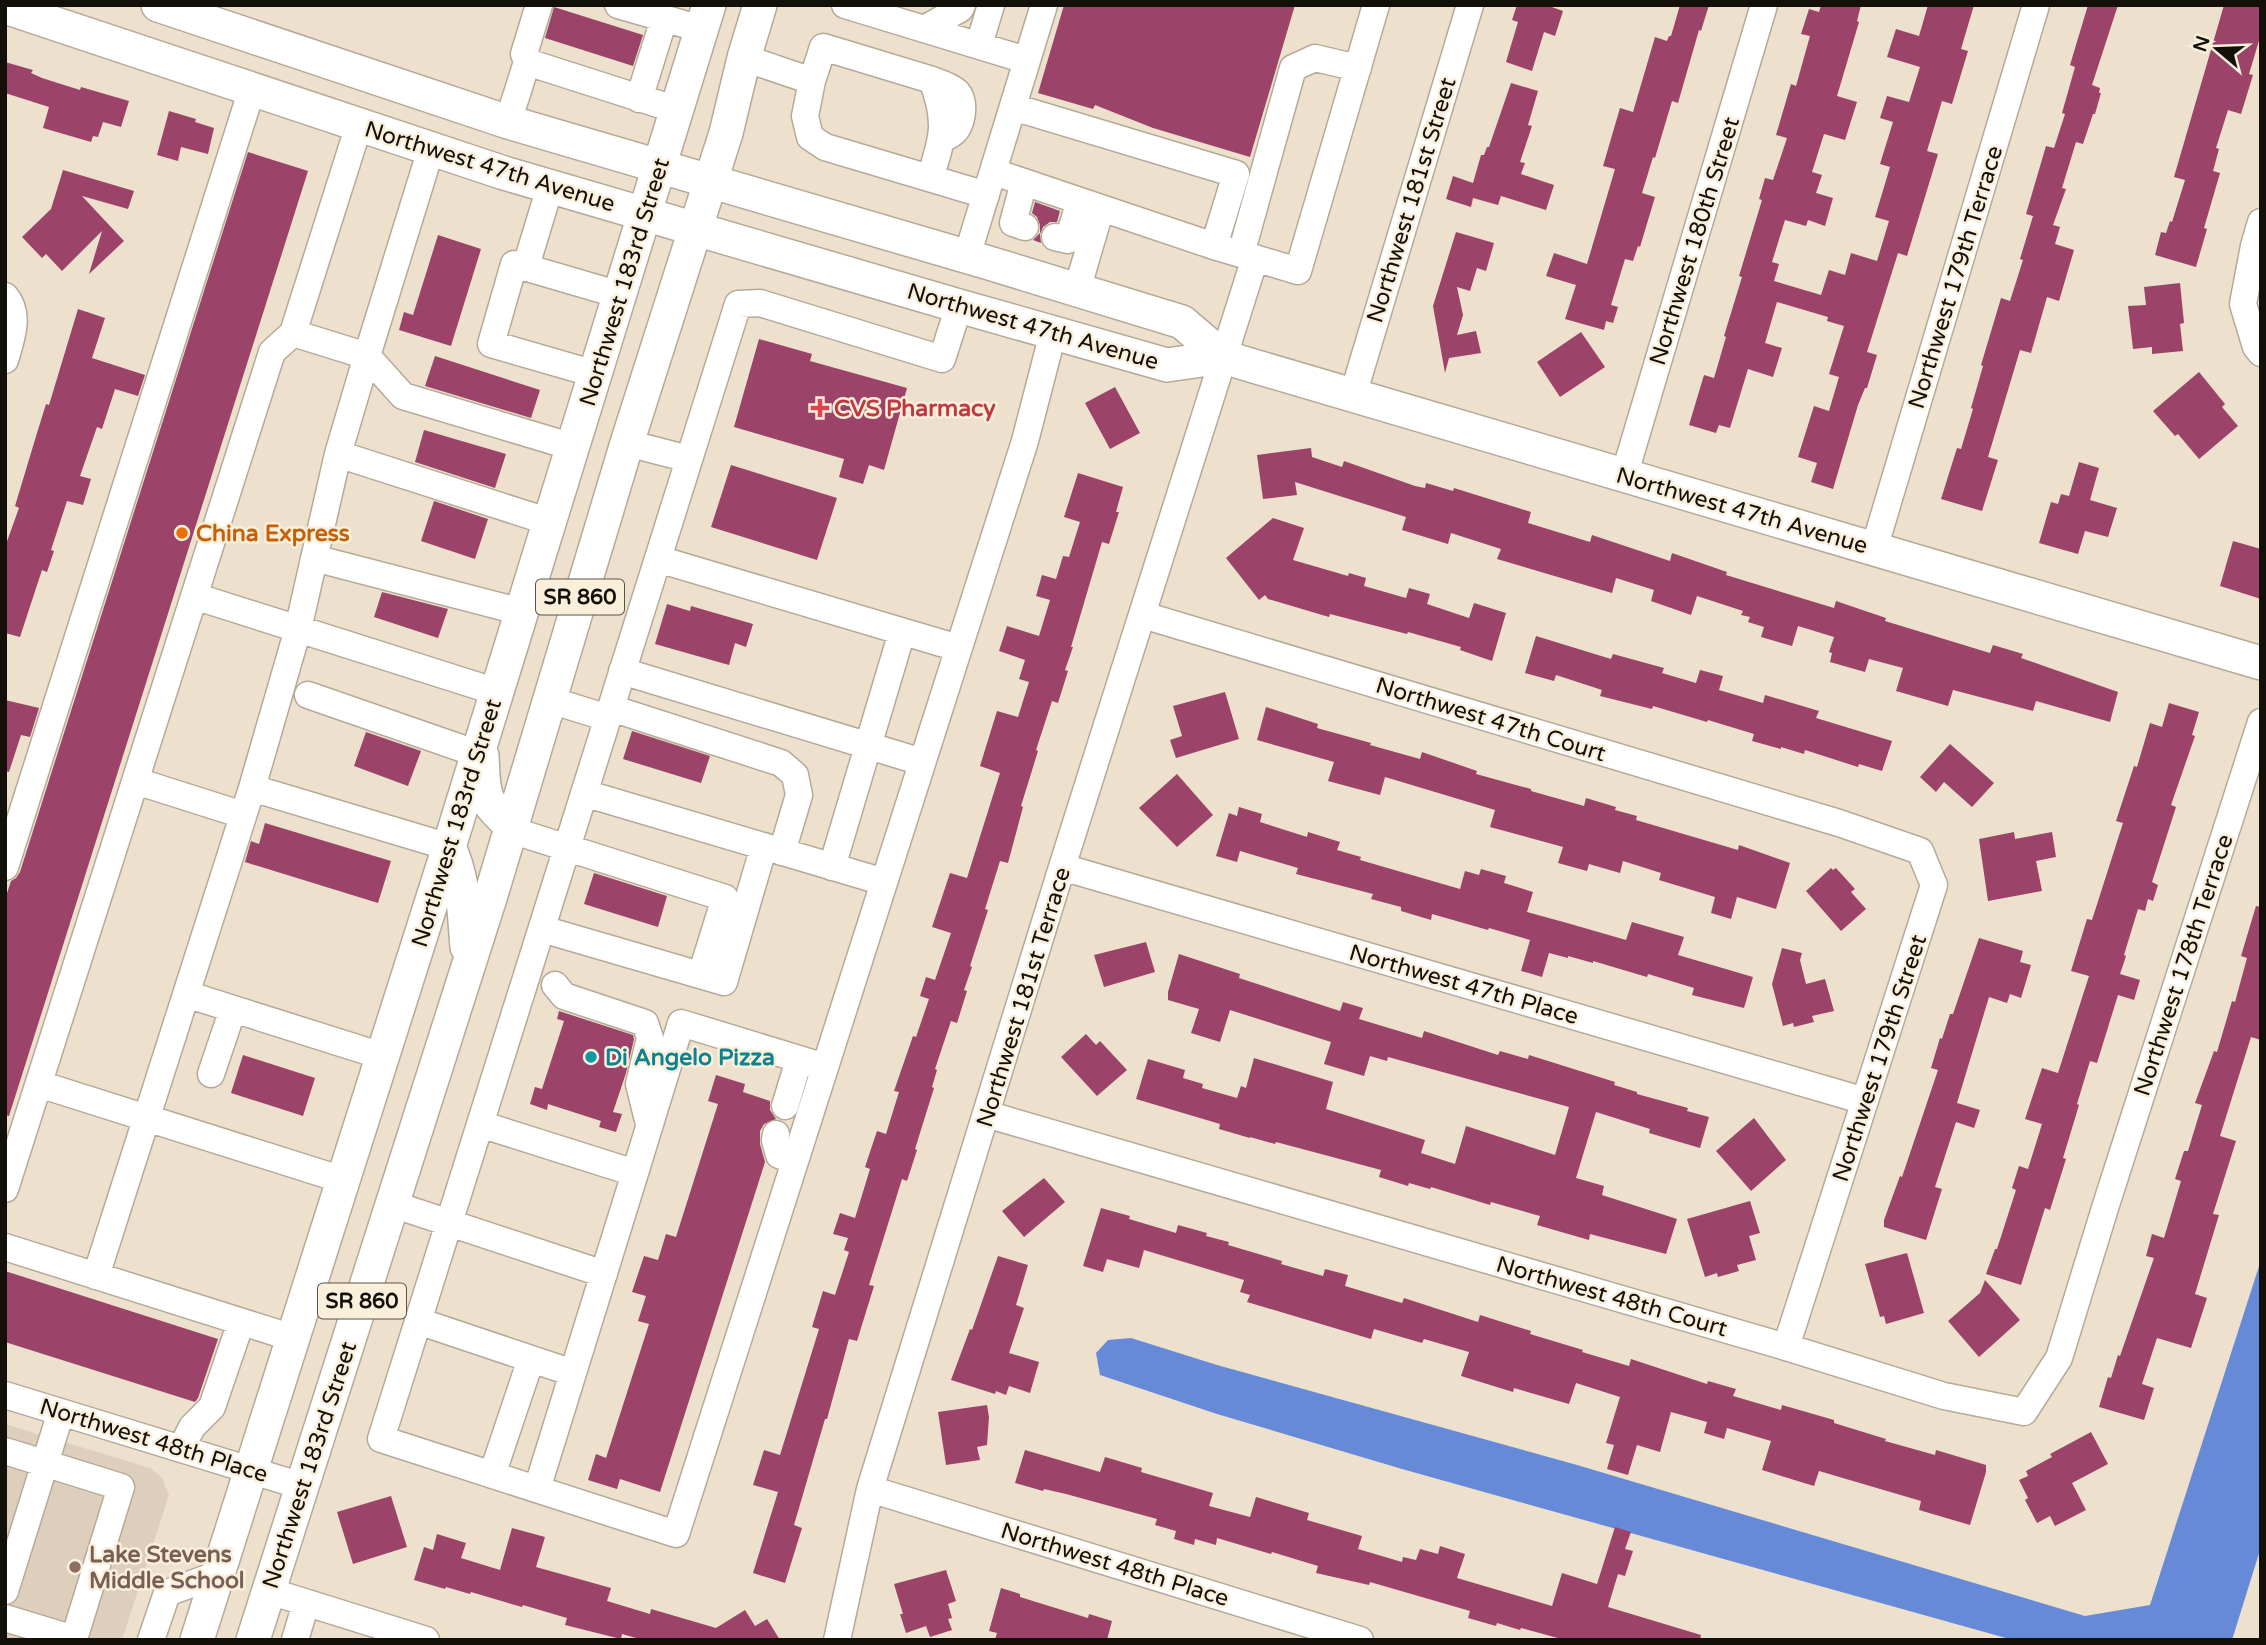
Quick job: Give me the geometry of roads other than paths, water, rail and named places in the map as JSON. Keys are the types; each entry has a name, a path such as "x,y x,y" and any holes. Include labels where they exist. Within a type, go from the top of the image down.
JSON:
{"main road":[{"name":"Northwest 47th Avenue","path":"158,5 508,122 967,256 1182,322 1223,357 2261,663"},
{"name":"Northwest 183rd Street","path":"253,1640 468,967 627,443 726,133 760,5"},
{"name":"Northwest 47th Avenue","path":"5,7 550,187 959,306 1167,365 1223,357"},
{"name":"Northwest 183rd Street","path":"197,1640 449,847 705,17"},
{"path":"479,748 484,793 494,812 511,828"},
{"path":"449,847 458,866 463,889 468,967"}],"street":[{"path":"508,122 527,62 524,54 539,5"},
{"path":"618,5 664,19 705,17"},
{"path":"845,5 1026,60"},
{"path":"924,29 960,9 962,5"},
{"path":"979,45 991,5"},
{"path":"967,256 1044,5"},
{"path":"930,178 942,139 942,113 932,80 823,47 812,80 805,116 810,137 825,147 930,178 1024,183 1298,271 1376,5"},
{"name":"Northwest 181st Street","path":"1353,395 1470,5"},
{"name":"Northwest 180th Street","path":"1624,476 1764,5"},
{"name":"Northwest 179th Terrace","path":"1874,549 2036,5"},
{"path":"639,99 664,19"},
{"path":"744,58 812,80"},
{"name":"Northwest 181st Terrace","path":"837,1640 870,1489 1223,357 1293,68 1315,58 1358,68"},
{"path":"527,62 677,110"},
{"path":"5,867 252,89"},
{"path":"1013,107 1236,174 1214,246"},
{"path":"5,1189 272,352 293,333 359,125"},
{"path":"96,1276 243,815 298,629 338,454 431,149"},
{"path":"1024,183 1013,223 1025,227"},
{"path":"526,266 550,187"},
{"path":"1055,237 1068,240 1091,205"},
{"path":"1077,290 1091,205"},
{"path":"2258,350 2243,304 2253,246 2261,222"},
{"path":"595,374 491,344 514,264 620,295"},
{"path":"5,359 15,330 7,299"},
{"path":"959,306 942,359 760,303 738,304 381,1439 676,1534 1025,441 1053,333"},
{"path":"293,333 367,356 403,396 573,447"},
{"path":"627,443 689,459"},
{"path":"338,454 550,522"},
{"path":"314,558 522,611"},
{"path":"658,559 958,649"},
{"path":"194,596 497,692"},
{"name":"Northwest 47th Court","path":"1143,615 1839,823"},
{"path":"832,867 902,632"},
{"path":"622,671 922,762"},
{"path":"308,695 479,748"},
{"path":"542,929 724,982 773,849 799,794 795,775 781,763 609,713 550,700"},
{"name":"Northwest 178th Terrace","path":"2105,1208 2261,722"},
{"path":"136,780 243,815"},
{"path":"251,788 449,847"},
{"path":"584,793 884,882"},
{"name":"Northwest 179th Street","path":"1786,1347 1934,885 1920,851 1839,823"},
{"path":"511,828 725,898 701,975"},
{"name":"Northwest 47th Place","path":"1062,867 1866,1101"},
{"path":"526,976 825,1067"},
{"path":"555,985 564,996 645,1023 650,1038 639,1084 649,1126"},
{"path":"186,994 382,1056"},
{"path":"211,1074 233,1009"},
{"path":"537,1489 681,1023"},
{"path":"785,1106 799,1060"},
{"path":"39,1084 343,1180"},
{"name":"Northwest 48th Court","path":"986,1114 1786,1347 1944,1396 2024,1412 2059,1358 2105,1208"},
{"path":"481,1124 635,1173"},
{"path":"776,1134 779,1155 795,1160"},
{"path":"393,1204 604,1274"},
{"path":"5,1247 293,1338"},
{"path":"418,1321 573,1373"},
{"path":"181,1449 192,1426 212,1407 241,1322"},
{"path":"492,1475 530,1359"},
{"name":"Northwest 48th Place","path":"5,1395 302,1486"},
{"path":"5,1591 61,1412"},
{"path":"5,1451 121,1487 74,1639 5,1618"},
{"name":"Northwest 48th Place","path":"870,1489 1360,1640"},
{"path":"151,1640 167,1593 218,1574"},
{"path":"269,1591 426,1640"},
{"path":"295,1640 306,1604"},
{"path":"5,1636 16,1640"}],"water":[{"path":"2261,1260 2261,1547 2232,1640 2013,1640 1402,1469 1217,1414 1100,1375 1096,1353 1108,1340 1131,1338 1217,1365 1577,1465 2085,1616 2150,1605"}],"place":[{"name":"CVS Pharmacy","path":"820,408"},
{"name":"China Express","path":"182,533"},
{"name":"Di Angelo Pizza","path":"591,1057"},
{"name":"Lake Stevens Middle School","path":"75,1567"}]}
